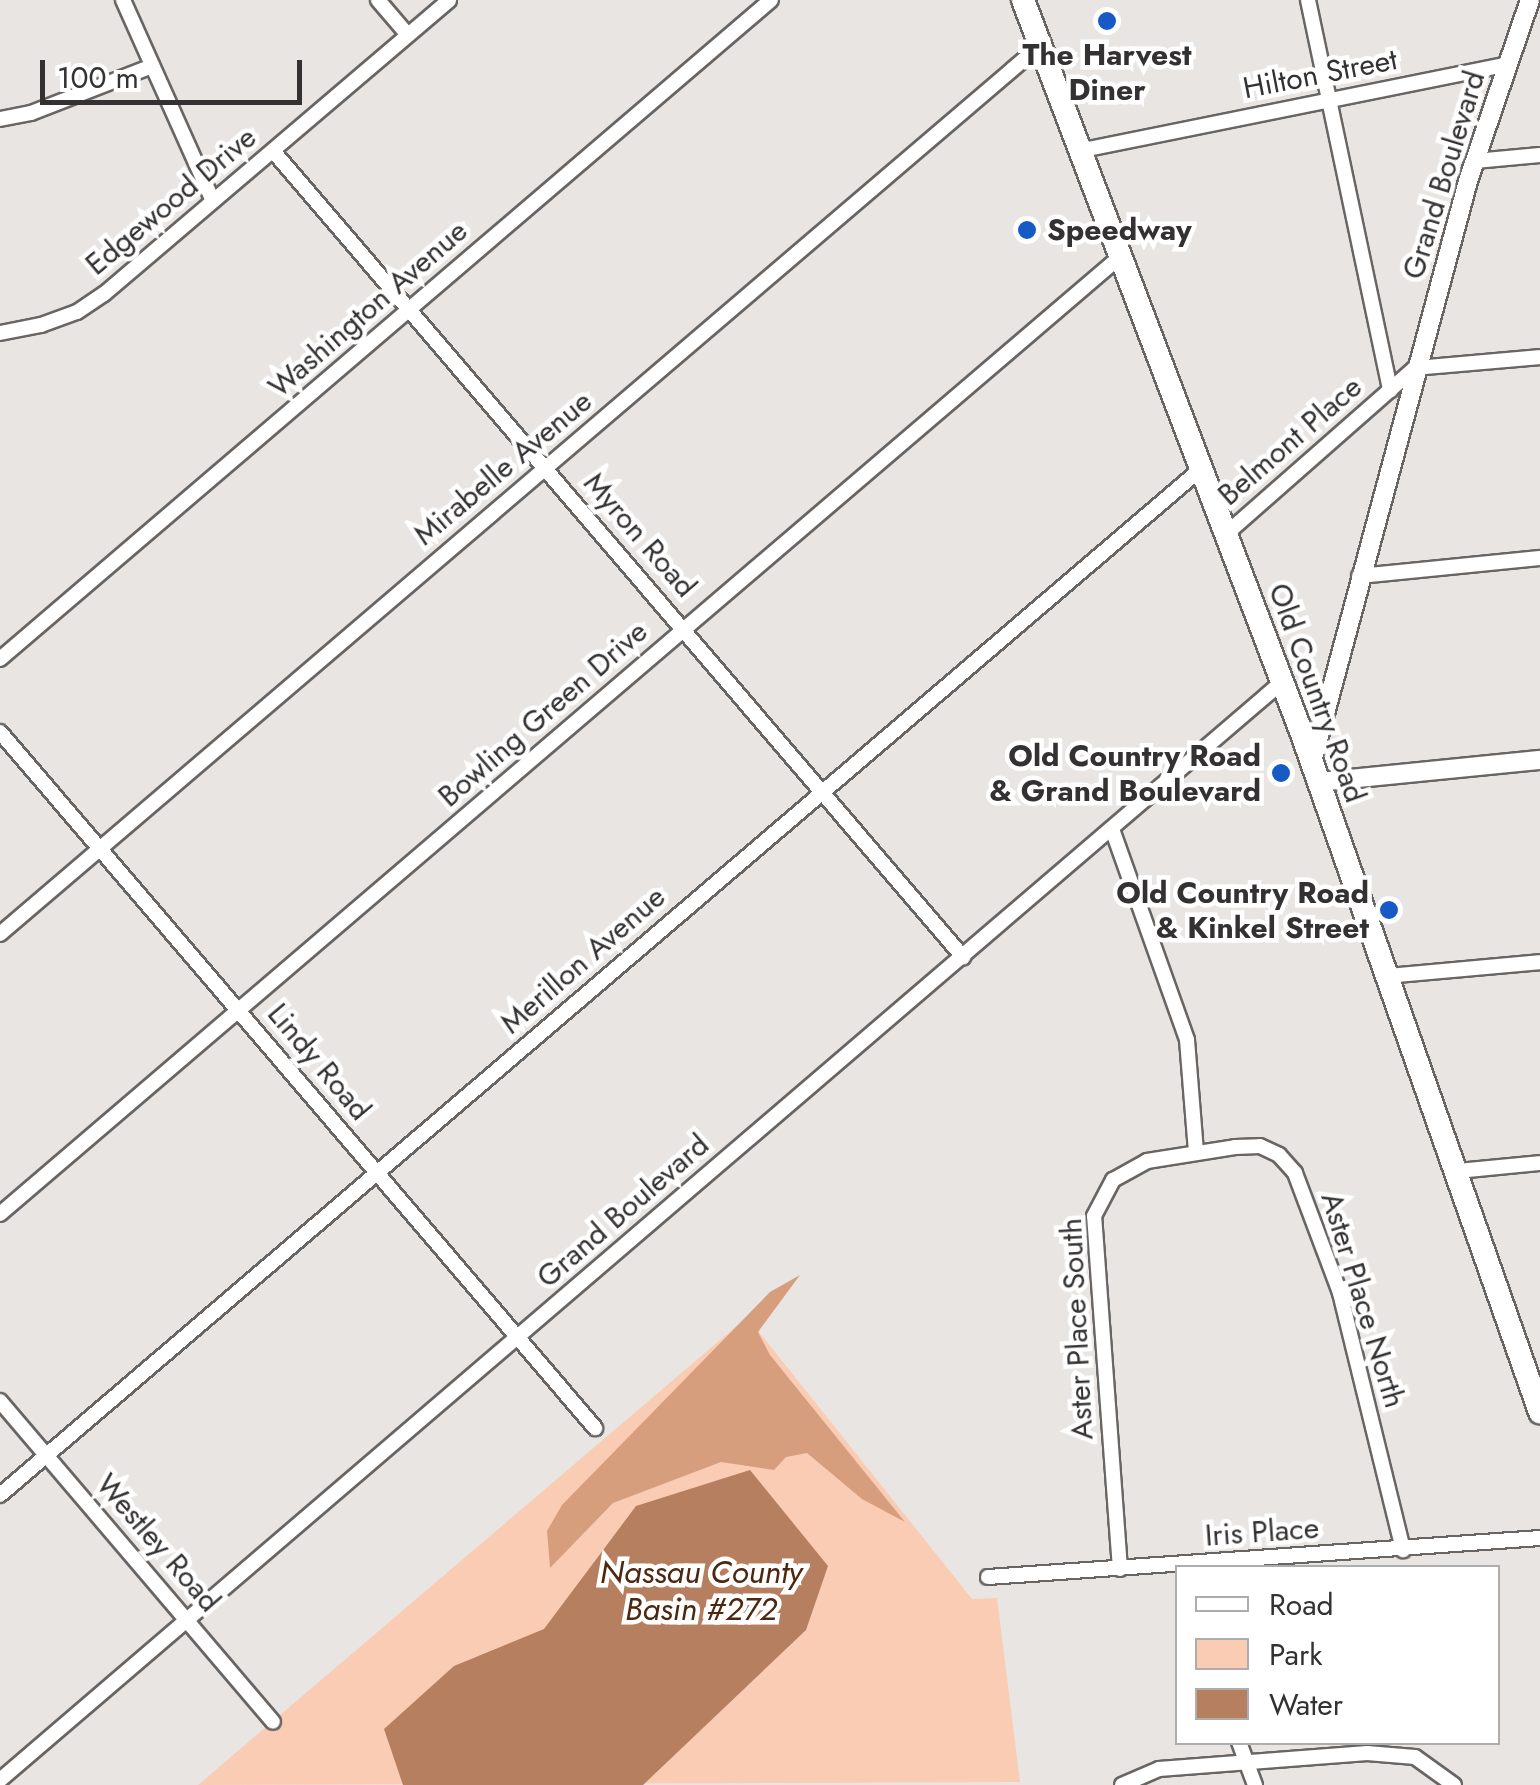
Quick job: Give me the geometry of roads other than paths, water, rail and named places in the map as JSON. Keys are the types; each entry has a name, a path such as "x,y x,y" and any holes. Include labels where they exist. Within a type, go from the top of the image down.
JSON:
{"main road":[{"name":"Old Country Road","path":"1023,0 1083,150 1315,772 1456,1171 1533,1363 1540,1412"}],"street":[{"path":"122,0 213,201"},
{"path":"378,0 407,34"},
{"name":"Edgewood Drive","path":"0,333 41,326 77,312 104,294 449,0"},
{"name":"Washington Avenue","path":"0,660 771,0"},
{"path":"1308,0 1390,390 1415,368 1540,357"},
{"name":"Grand Boulevard","path":"1315,772 1359,576 1415,368 1475,161 1530,0"},
{"name":"Mirabelle Avenue","path":"0,934 1042,44"},
{"name":"Hilton Street","path":"1083,150 1508,64"},
{"path":"0,119 32,113 152,66"},
{"name":"Myron Road","path":"274,152 963,957"},
{"path":"1475,161 1540,155"},
{"name":"Bowling Green Drive","path":"0,1214 1122,256"},
{"name":"Belmont Place","path":"1226,534 1390,390"},
{"name":"Merillon Avenue","path":"0,1495 1202,468"},
{"path":"1359,576 1540,558"},
{"name":"Grand Boulevard","path":"0,1780 1281,683"},
{"name":"Lindy Road","path":"0,732 595,1428"},
{"path":"1315,772 1540,760"},
{"path":"1112,829 1187,1040 1196,1152"},
{"path":"1387,976 1540,962"},
{"name":"Aster Place North","path":"1196,1152 1260,1146 1279,1155 1295,1172 1340,1293 1403,1550"},
{"name":"Aster Place South","path":"1120,1569 1094,1216 1113,1180 1147,1161 1196,1152"},
{"path":"1456,1171 1540,1163"},
{"name":"Westley Road","path":"0,1401 273,1722"},
{"name":"Iris Place","path":"1217,1565 1540,1538"},
{"name":"Iris Place","path":"988,1577 1175,1567"},
{"path":"1241,1745 1256,1785"},
{"path":"1122,1785 1159,1768 1399,1754 1434,1767 1454,1785"}],"water":[{"name":"Nassau County Basin #272","path":"750,1470 828,1566 806,1630 643,1785 403,1785 384,1729 454,1666 544,1629 636,1506"}],"place":[{"name":"The Harvest Diner","path":"1107,21"},
{"name":"Speedway","path":"1027,230"},
{"name":"Old Country Road & Grand Boulevard","path":"1281,773"},
{"name":"Old Country Road & Kinkel Street","path":"1389,910"}]}
